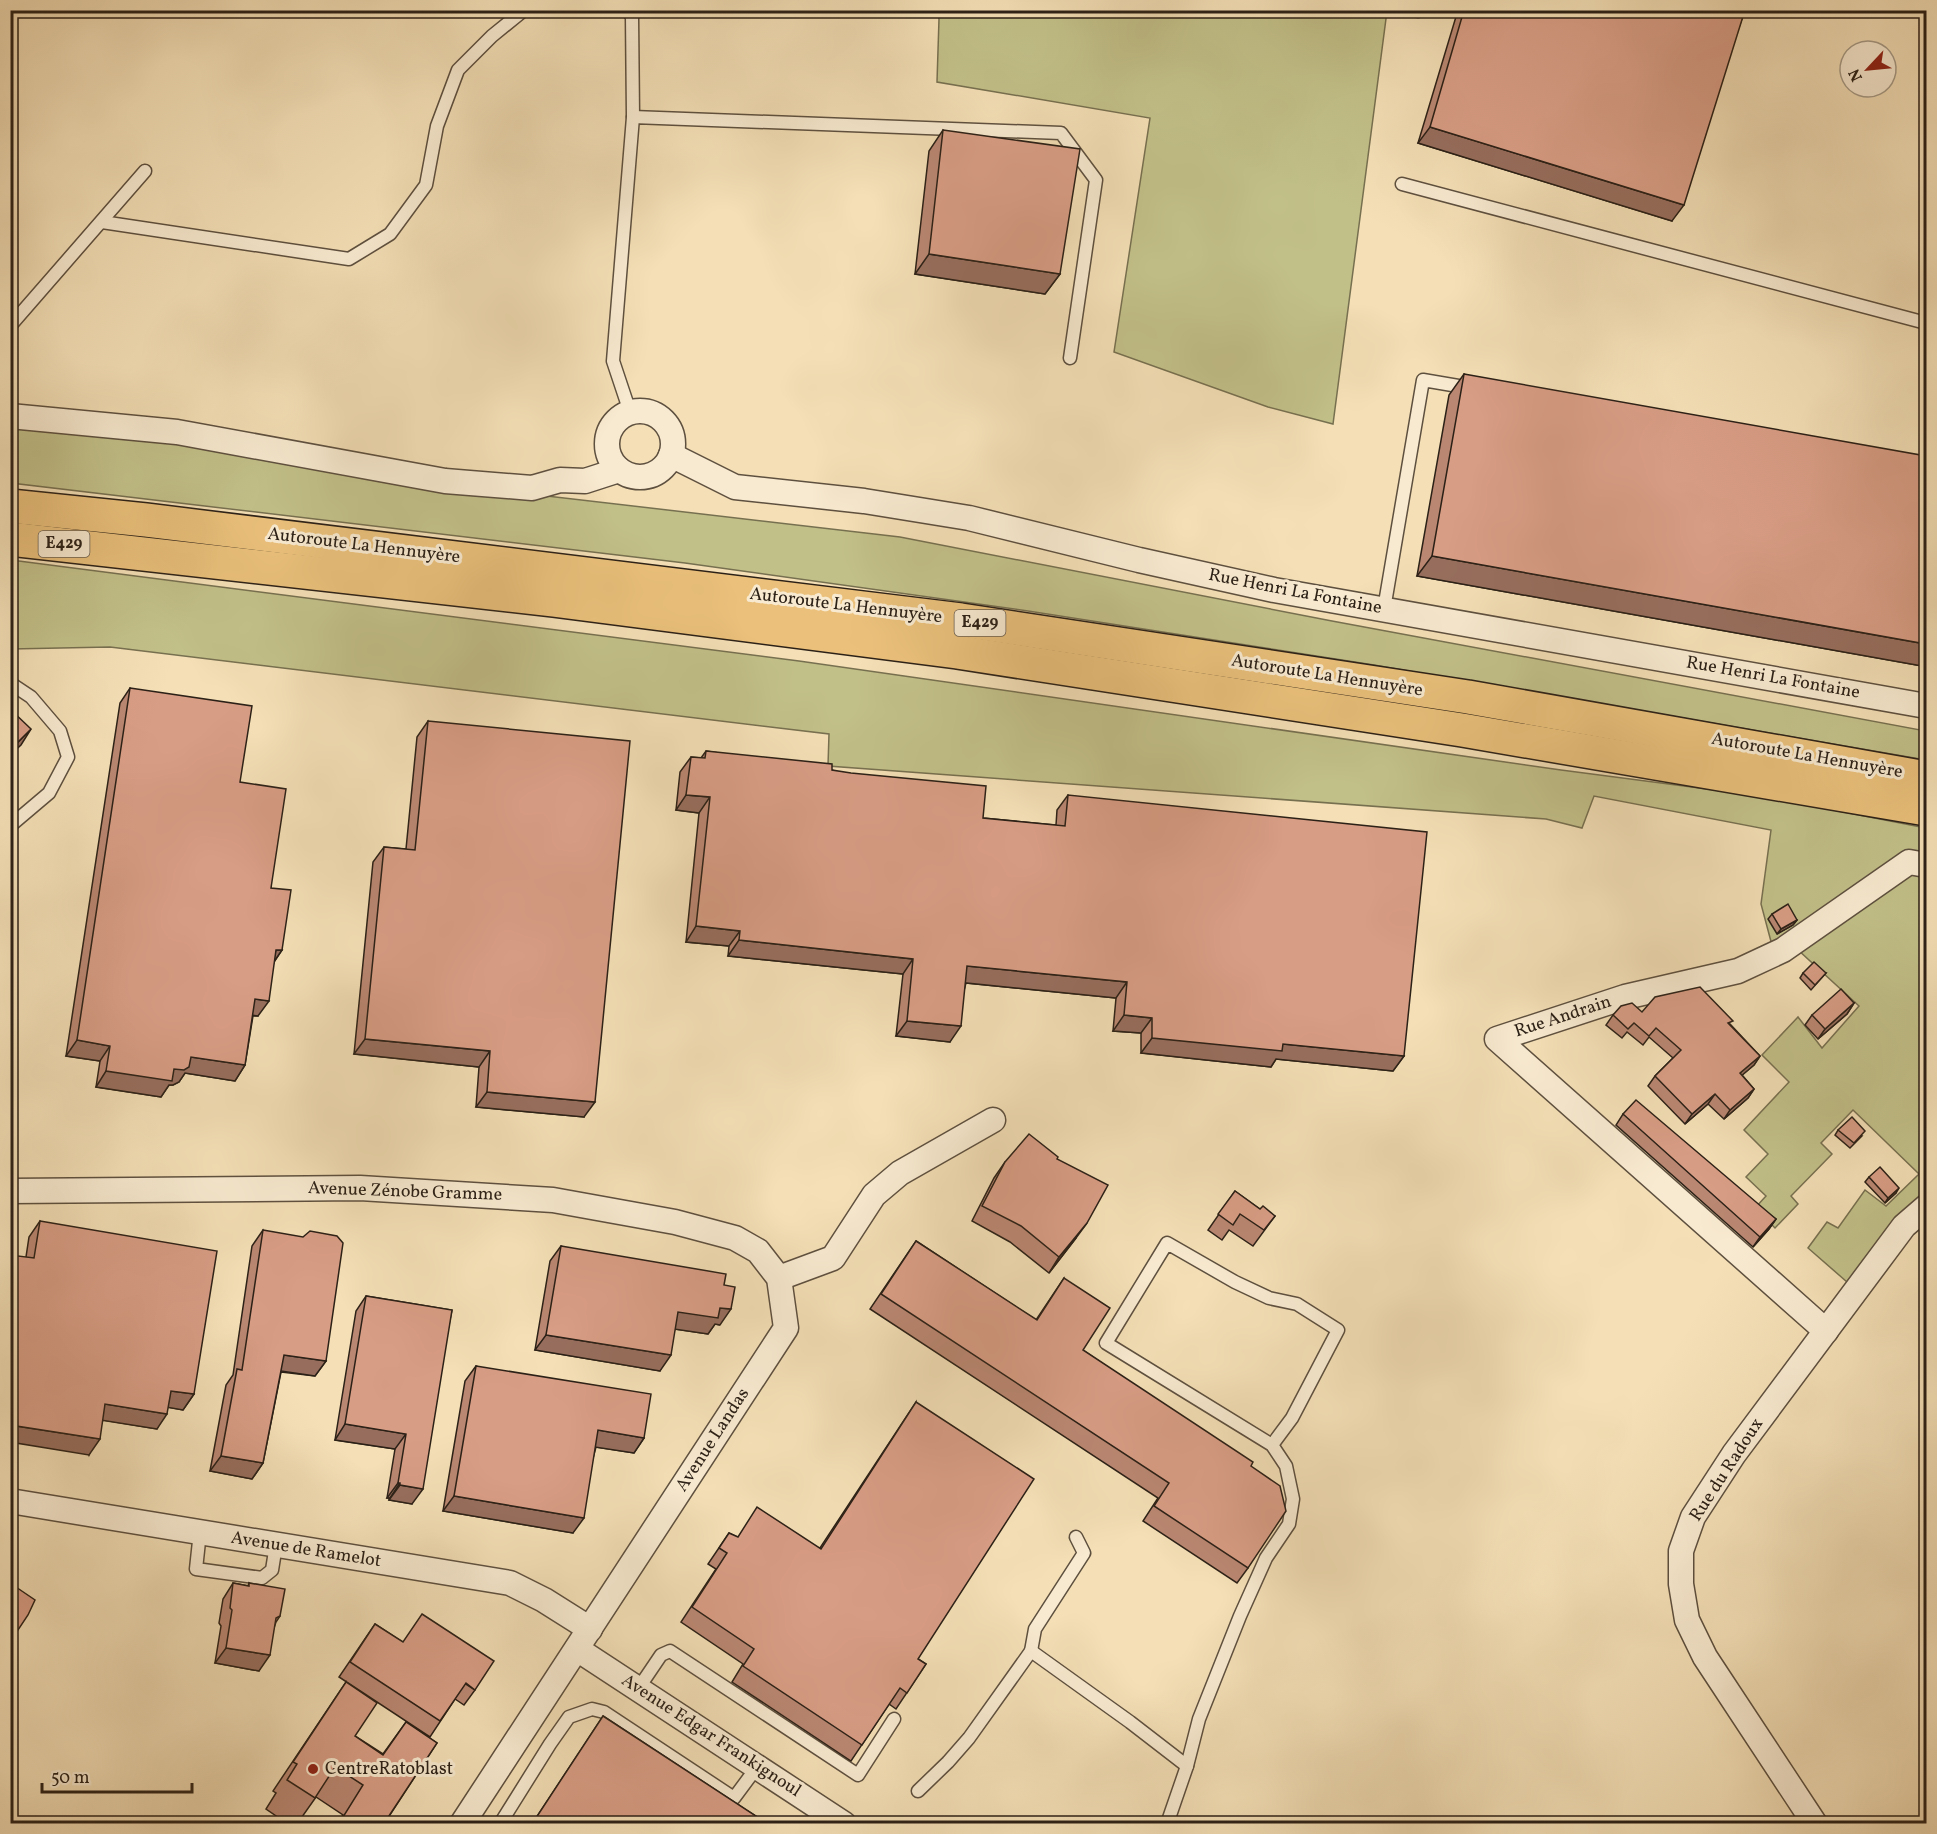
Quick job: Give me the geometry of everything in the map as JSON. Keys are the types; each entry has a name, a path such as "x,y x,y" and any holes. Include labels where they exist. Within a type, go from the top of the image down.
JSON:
{"highway":[{"name":"Autoroute La Hennuyère","path":"10,506 158,521 961,620 1468,697 1926,778"},
{"name":"Autoroute La Hennuyère","path":"10,539 554,600 957,652 1462,730 1926,809"}],"street":[{"path":"630,412 651,413 667,426 671,435 671,455 660,470 653,475 635,477 619,470 612,462 608,453 609,433 621,417 630,412"},
{"path":"10,416 177,432 445,481 532,488 560,480 585,482 619,470"},
{"name":"Rue Henri La Fontaine","path":"671,455 735,487 864,501 969,518 1139,560 1274,590 1926,706"},
{"name":"Rue Andrain","path":"1826,1331 1497,1039 1625,997 1738,971 1783,950 1908,862 1926,865"},
{"path":"779,1278 833,1258 874,1195 900,1173 993,1120"},
{"name":"Avenue Zénobe Gramme","path":"10,1191 360,1188 554,1200 675,1222 735,1238 758,1251 779,1278"},
{"name":"Rue du Radoux","path":"1815,1824 1705,1657 1687,1620 1681,1584 1681,1551 1693,1517 1728,1463 1904,1226 1926,1207"},
{"name":"Avenue Landas","path":"462,1824 786,1328 779,1278"},
{"name":"Avenue de Ramelot","path":"10,1502 510,1583 544,1600 584,1639"},
{"name":"Avenue Edgar Frankignoul","path":"584,1639 638,1689 844,1824"}],"lane":[{"path":"102,222 349,260 390,234 426,185 437,126 458,70 492,36 524,10"},
{"path":"626,10 632,16 633,117 613,361 630,412"},
{"path":"633,117 1061,133 1095,180 1070,358"},
{"path":"10,326 146,171"},
{"path":"1402,184 1926,322"},
{"path":"1384,609 1423,380 1481,390"},
{"path":"10,683 31,697 60,731 68,757 49,793 10,826"},
{"path":"1167,1824 1187,1766 1199,1719 1266,1558 1288,1524 1293,1499 1286,1466 1272,1445 1106,1343 1167,1243 1269,1298 1297,1304 1338,1330 1292,1418 1272,1445"},
{"path":"200,1532 196,1569 262,1578 272,1570 276,1545"},
{"path":"918,1791 969,1738 1031,1651 1035,1629 1084,1553 1076,1537"},
{"path":"638,1689 661,1655 670,1651 858,1775 894,1719"},
{"path":"1031,1651 1187,1766"},
{"path":"500,1824 569,1717 592,1710 604,1712 734,1798 758,1767"}],"shaded area":[{"path":"936,11 1387,11 1333,424 1268,407 1114,352 1150,118 937,82 939,19"},
{"path":"11,427 149,438 461,486 900,537 1332,621 1926,731 1926,760 1374,665 1028,611 685,563 11,483"},
{"path":"11,560 799,661 1561,770 1761,796 1926,828 1926,855 1773,949 1761,904 1771,830 1594,796 1582,828 1546,819 828,766 829,734 110,647 11,649"},
{"path":"1926,871 1926,1193 1888,1232 1847,1282 1808,1248 1827,1222 1838,1228 1865,1190 1886,1206 1919,1174 1853,1110 1821,1143 1832,1154 1791,1196 1798,1204 1775,1228 1755,1208 1766,1196 1746,1177 1768,1154 1744,1130 1789,1082 1762,1055 1798,1017 1822,1048 1859,1006 1796,948 1907,872"}],"building":[{"path":"1464,10 1745,10 1684,205 1430,127"},
{"path":"943,130 1080,149 1060,274 929,254"},
{"path":"1464,374 1926,456 1926,644 1432,556"},
{"path":"130,688 252,706 240,782 286,789 271,888 291,890 282,950 276,950 269,1001 255,999 245,1065 191,1057 189,1067 184,1070 174,1069 172,1081 106,1071 110,1046 77,1040"},
{"path":"10,709 31,729 12,748 10,747"},
{"path":"428,721 630,741 595,1102 487,1092 490,1051 365,1039 384,847 415,850"},
{"path":"706,751 832,764 832,770 851,773 986,786 983,818 1065,826 1068,795 1427,832 1404,1056 1283,1044 1282,1051 1152,1038 1152,1018 1124,1015 1127,982 967,966 961,1026 907,1021 913,959 739,940 740,931 696,926 710,797 686,795 691,757 705,758"},
{"path":"1788,904 1797,920 1781,929 1772,914"},
{"path":"1814,962 1826,973 1815,985 1803,973"},
{"path":"1700,987 1733,1021 1728,1023 1760,1056 1740,1073 1754,1089 1730,1110 1715,1094 1692,1114 1655,1076 1681,1050 1656,1028 1649,1036 1634,1023 1628,1029 1613,1015 1621,1006 1632,1003 1642,1012 1655,997"},
{"path":"1841,989 1854,1003 1825,1029 1812,1015"},
{"path":"1636,1100 1776,1219 1760,1237 1623,1114"},
{"path":"1852,1117 1865,1131 1854,1143 1838,1130"},
{"path":"1029,1134 1058,1157 1057,1159 1108,1185 1087,1223 1059,1257 1021,1226 982,1206 1005,1162"},
{"path":"1880,1167 1899,1188 1888,1198 1869,1177"},
{"path":"1235,1191 1260,1209 1263,1206 1275,1216 1264,1230 1240,1214 1233,1225 1218,1214"},
{"path":"40,1221 217,1251 194,1394 171,1391 167,1414 105,1404 100,1439 10,1425 10,1255 34,1258"},
{"path":"263,1230 303,1237 310,1231 337,1236 343,1243 326,1361 284,1355 263,1463 221,1456 237,1369 242,1370"},
{"path":"916,1241 1037,1320 1064,1278 1110,1308 1083,1350 1253,1462 1251,1466 1280,1486 1286,1511 1248,1568 1154,1506 1169,1483 881,1294"},
{"path":"561,1246 726,1274 724,1285 735,1287 731,1309 720,1308 718,1318 678,1312 671,1355 546,1335"},
{"path":"366,1296 452,1310 423,1489 398,1483 406,1434 345,1424"},
{"path":"476,1366 651,1394 644,1438 598,1430 584,1518 454,1496"},
{"path":"916,1402 1034,1479 918,1659 926,1664 907,1693 900,1688 862,1745 743,1666 754,1649 692,1607 727,1553 719,1548 729,1533 738,1537 757,1507 821,1549"},
{"path":"10,1583 35,1600 10,1642"},
{"path":"233,1583 249,1586 249,1583 285,1589 280,1616 276,1618 270,1655 226,1648 232,1610 230,1608"},
{"path":"422,1614 494,1661 475,1690 466,1683 440,1721 350,1662 375,1624 403,1642"},
{"path":"346,1682 377,1703 355,1736 383,1755 406,1722 437,1743 385,1822 381,1820 378,1824 353,1824 343,1817 363,1785 335,1767 315,1798 287,1780 297,1764 293,1762"},
{"path":"603,1716 768,1824 532,1824"}],"place":[{"name":"CentreRatoblast","path":"313,1769"}]}
